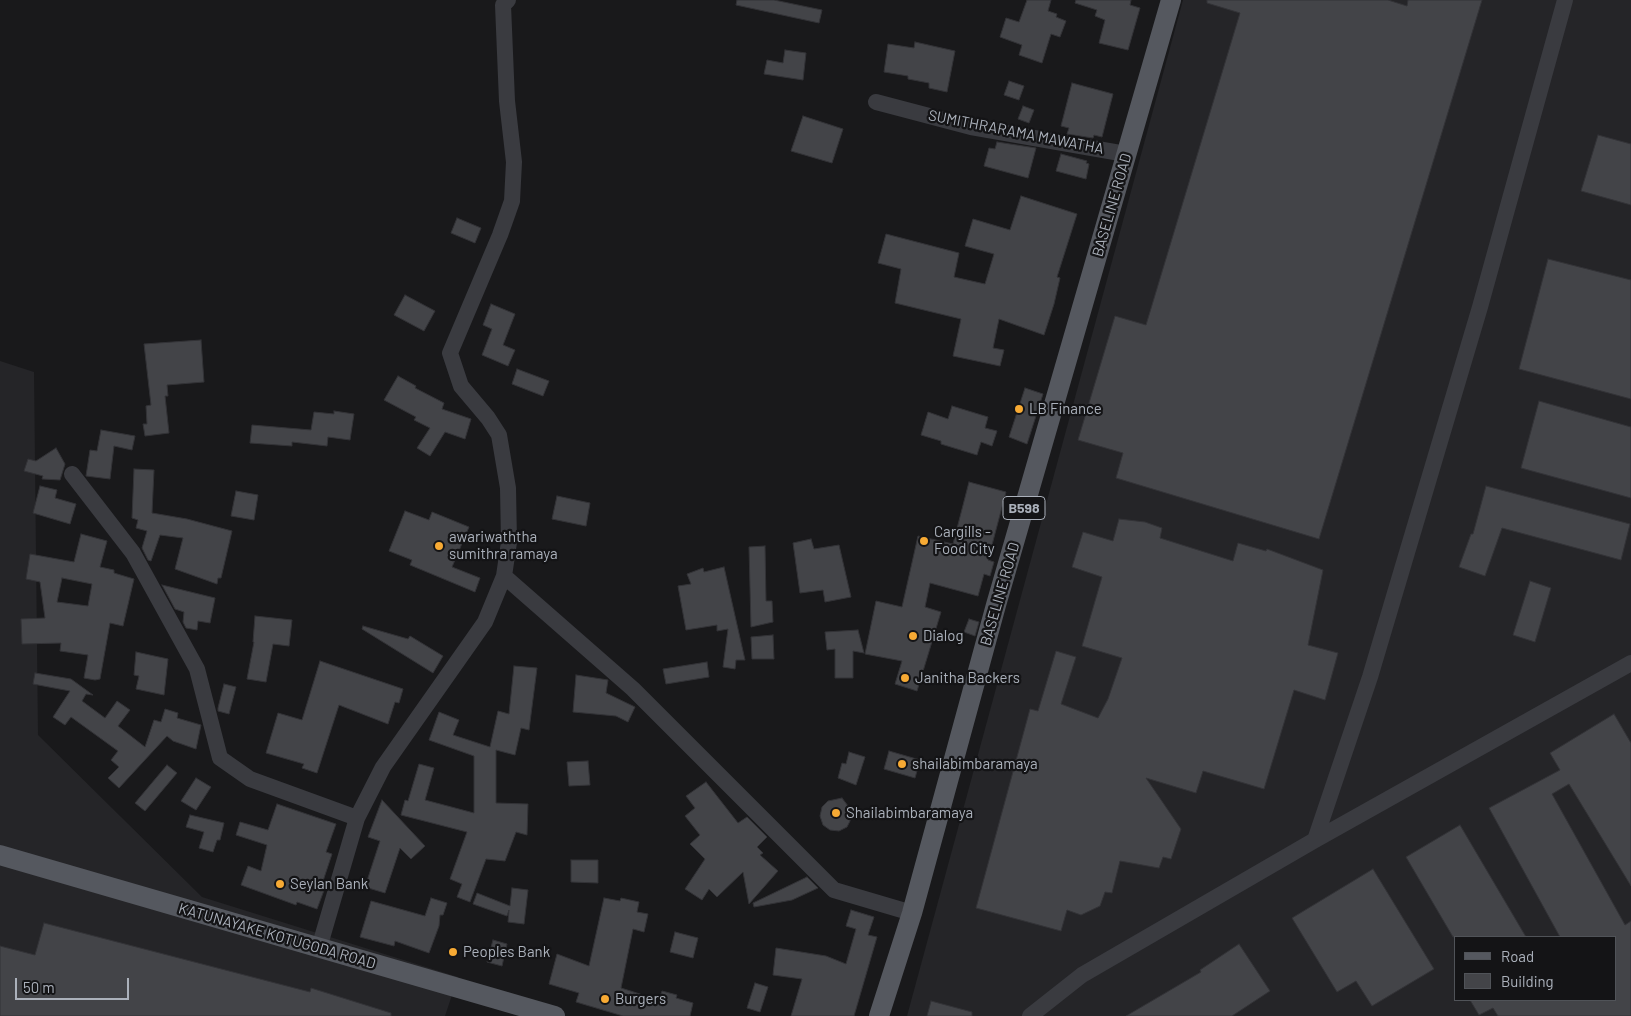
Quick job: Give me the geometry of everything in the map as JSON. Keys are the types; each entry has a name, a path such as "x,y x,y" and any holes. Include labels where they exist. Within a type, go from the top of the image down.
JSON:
{"main road":[{"name":"BASELINE ROAD","path":"879,1016 912,913 996,605 1171,0"},
{"name":"KATUNAYAKE KOTUGODA ROAD","path":"0,855 555,1016"}],"street":[{"path":"319,948 357,818 384,767 485,622 504,576 509,542 508,488 499,435 488,418 461,386 450,353 512,202 514,162 507,101 503,5 508,0"},
{"path":"1315,840 1370,677 1480,307 1565,0"},
{"name":"SUMITHRARAMA MAWATHA","path":"876,102 971,127 1126,154"},
{"path":"72,474 133,553 197,669 220,758 250,779 357,818"},
{"path":"504,576 633,689 834,890 912,913"},
{"path":"1030,1016 1082,975 1315,840 1631,663"}],"shaded area":[{"path":"1183,0 1631,0 1631,1016 907,1016"},
{"path":"0,361 34,372 38,735 202,897 458,977 445,1016 0,1016"}],"building":[{"path":"737,0 774,0 822,10 819,23 736,5"},
{"path":"1027,0 1051,0 1048,11 1057,14 1056,17 1066,21 1060,37 1051,34 1042,63 1019,55 1022,45 1000,37 1006,18 1019,22"},
{"path":"1076,0 1131,0 1130,5 1140,8 1128,50 1099,43 1105,20 1095,16 1097,10 1075,3"},
{"path":"1207,0 1388,0 1407,6 1408,0 1482,0 1319,539 1116,478 1123,453 1078,440 1115,316 1146,325 1240,13 1207,3"},
{"path":"915,42 955,51 947,92 929,88 929,83 908,79 908,76 884,72 888,44 914,48"},
{"path":"785,50 806,53 803,80 764,74 767,60 783,63"},
{"path":"1009,81 1024,86 1019,100 1004,95"},
{"path":"1072,83 1113,94 1102,137 1094,135 1093,138 1067,134 1069,128 1061,126"},
{"path":"1023,106 1034,110 1029,123 1018,119"},
{"path":"803,116 843,129 832,163 791,151"},
{"path":"1598,135 1631,144 1631,205 1581,191"},
{"path":"997,142 1036,148 1028,178 984,166 989,148 995,149"},
{"path":"1061,154 1087,161 1086,163 1089,164 1086,179 1056,171"},
{"path":"1021,196 1077,214 1057,277 1060,278 1044,335 999,319 993,348 1004,350 1000,366 953,356 961,319 895,303 901,269 878,263 886,234 959,253 954,277 985,284 994,254 965,246 973,219 1010,230"},
{"path":"457,218 481,228 475,243 451,233"},
{"path":"1548,259 1631,280 1631,399 1519,369"},
{"path":"405,295 435,311 424,331 394,315"},
{"path":"491,304 515,314 503,345 515,350 508,366 482,355 492,329 483,325"},
{"path":"201,340 204,382 167,385 168,396 165,396 169,433 145,436 143,424 147,424 146,406 151,405 144,344"},
{"path":"517,369 549,381 543,396 512,384"},
{"path":"398,376 416,386 415,388 444,403 442,409 471,419 465,439 445,432 430,456 417,448 430,428 414,420 416,417 384,400"},
{"path":"1025,388 1043,394 1027,444 1009,437"},
{"path":"1539,401 1631,427 1631,498 1521,468"},
{"path":"952,406 988,417 985,428 997,431 992,446 981,442 977,455 941,444 941,441 921,435 928,412 948,419"},
{"path":"334,411 354,414 350,440 328,437 327,446 292,442 292,446 250,443 252,425 311,430 314,412 334,414"},
{"path":"101,430 135,436 132,450 114,446 110,479 86,476 90,450 97,451"},
{"path":"56,448 65,464 60,480 42,479 43,476 24,471 28,459 36,461"},
{"path":"134,469 154,470 152,513 187,519 232,531 221,578 218,578 217,584 175,569 183,538 160,535 151,561 148,560 142,548 147,531 136,528 138,520 132,518"},
{"path":"969,482 1006,492 988,560 994,562 990,576 984,574 978,596 930,583 925,607 941,612 917,691 895,684 902,661 865,654 876,601 902,607 918,536 953,544"},
{"path":"40,486 57,490 55,498 76,504 70,524 33,513"},
{"path":"1486,486 1630,524 1621,560 1502,528 1485,576 1459,567 1471,534 1473,534"},
{"path":"236,491 258,495 254,520 231,516"},
{"path":"557,496 590,503 586,526 552,519"},
{"path":"405,511 429,520 432,512 469,527 452,567 480,578 475,592 410,565 412,560 389,551"},
{"path":"1119,519 1145,522 1162,528 1160,538 1233,561 1238,543 1266,551 1267,549 1323,570 1308,645 1338,653 1325,700 1294,690 1264,789 1203,771 1196,793 1146,778 1181,829 1171,859 1163,857 1159,868 1120,861 1112,893 1105,892 1100,906 1081,915 1067,910 1061,931 976,908 1030,709 1038,711 1056,651 1076,657 1061,704 1098,718 1108,699 1122,658 1082,646 1102,577 1072,567 1083,532 1113,541"},
{"path":"81,534 107,541 100,567 114,570 114,573 134,579 123,626 110,623 100,679 95,680 84,678 88,655 60,651 61,643 22,644 21,619 45,618 40,582 26,579 30,554 74,562","holes":["62,578 92,584 88,606 57,602"]},
{"path":"811,539 814,549 839,545 851,597 825,602 823,590 800,593 793,543"},
{"path":"765,546 766,601 772,601 773,622 751,627 749,547"},
{"path":"724,567 745,660 736,660 735,669 723,667 728,629 717,631 717,625 686,630 678,586 691,584 687,574 703,568 704,572"},
{"path":"1530,581 1551,588 1535,642 1513,635"},
{"path":"162,585 215,598 210,623 198,621 197,630 186,628 183,622 184,612 175,609"},
{"path":"255,616 292,620 289,646 273,644 266,682 247,679 254,642"},
{"path":"969,619 979,622 975,636 964,632"},
{"path":"363,626 408,639 410,636 443,656 433,673 362,629"},
{"path":"858,630 864,653 853,651 853,678 835,678 835,649 827,650 825,632"},
{"path":"773,635 774,659 752,659 751,637"},
{"path":"136,652 168,659 164,695 136,689 139,676 134,675"},
{"path":"320,661 403,689 399,703 395,702 388,724 339,705 317,773 302,768 304,764 266,753 278,713 302,720"},
{"path":"707,662 709,677 666,684 663,669"},
{"path":"514,666 537,668 529,730 521,728 515,755 496,750 496,803 528,804 527,835 516,832 505,861 486,859 470,902 457,897 462,884 450,879 467,832 401,815 405,800 408,801 419,764 434,768 425,800 474,813 474,756 429,740 439,712 459,720 453,735 490,747 498,711 509,714"},
{"path":"35,673 71,679 93,695 86,694 82,701 105,718 117,701 130,710 118,726 145,747 154,720 161,722 165,709 178,713 177,718 201,725 196,749 173,741 167,736 119,788 108,778 119,767 111,760 118,751 71,717 65,725 53,717 70,691 33,684"},
{"path":"576,675 608,680 606,693 635,707 628,722 616,716 573,712"},
{"path":"224,684 236,687 229,714 218,711"},
{"path":"1614,714 1631,743 1631,886 1569,784 1552,794 1625,925 1631,921 1631,1016 1498,1016 1493,1008 1479,1015 1471,1001 1616,1001 1616,936 1559,936 1489,808 1560,770 1550,753"},
{"name":"shailabimbaramaya","path":"889,751 920,760 915,778 884,769"},
{"name":"shailabimbaramaya","path":"849,752 865,757 856,785 838,778 842,763 846,764"},
{"path":"588,761 590,785 569,786 567,762"},
{"path":"167,765 177,773 145,811 135,803"},
{"path":"196,778 211,787 196,810 181,801"},
{"path":"706,782 738,823 747,817 767,837 757,847 763,853 760,855 778,871 749,904 743,872 717,897 709,889 702,900 685,889 705,859 690,844 700,835 685,816 695,808 686,796"},
{"name":"Shailabimbaramaya","path":"842,798 851,810 851,819 847,827 839,831 830,830 823,825 820,816 822,807 828,801"},
{"path":"382,800 425,846 411,859 400,848 385,893 365,887 380,841 368,837"},
{"path":"277,804 336,824 326,852 332,854 322,884 326,885 317,909 297,902 296,905 241,885 248,866 261,871 267,845 236,835 240,822 268,830"},
{"path":"190,815 224,823 220,840 217,840 213,852 199,848 204,832 186,827"},
{"path":"1460,825 1525,936 1453,937 1406,857"},
{"path":"571,860 598,860 598,883 571,882"},
{"path":"1373,869 1434,969 1372,1006 1356,981 1337,992 1292,918"},
{"path":"807,877 818,888 792,900 754,907 753,903"},
{"path":"512,888 528,890 524,924 508,922 509,910 507,916 473,904 477,893 510,906"},
{"path":"431,898 447,903 443,915 440,915 439,926 429,953 395,941 394,946 360,937 371,901 425,916"},
{"path":"604,898 620,901 621,898 639,902 637,912 648,914 644,932 633,929 621,988 659,1000 662,991 677,995 676,998 693,1003 690,1016 623,1016 576,1002 579,993 549,984 557,954 589,966"},
{"path":"851,910 874,917 868,935 877,937 854,1016 791,1016 802,979 773,975 776,948 826,956 846,964 856,929 846,926"},
{"path":"44,923 310,992 311,988 391,1013 391,1016 0,1016 0,946 35,955"},
{"path":"675,932 698,938 693,958 670,952"},
{"path":"493,940 507,944 502,966 487,962"},
{"path":"1239,944 1270,991 1232,1016 1126,1016 1201,972 1200,970"},
{"path":"755,983 768,987 760,1012 747,1008"},
{"path":"931,1001 972,1012 972,1016 927,1016"}],"place":[{"name":"LB Finance","path":"1019,409"},
{"name":"Cargills - Food City","path":"924,541"},
{"name":"awariwaththa sumithra ramaya","path":"439,546"},
{"name":"Dialog","path":"913,636"},
{"name":"Janitha Backers","path":"905,678"},
{"name":"shailabimbaramaya","path":"902,764"},
{"name":"Shailabimbaramaya","path":"836,813"},
{"name":"Seylan Bank","path":"280,884"},
{"name":"Peoples Bank","path":"453,952"},
{"name":"Burgers","path":"605,999"}]}
